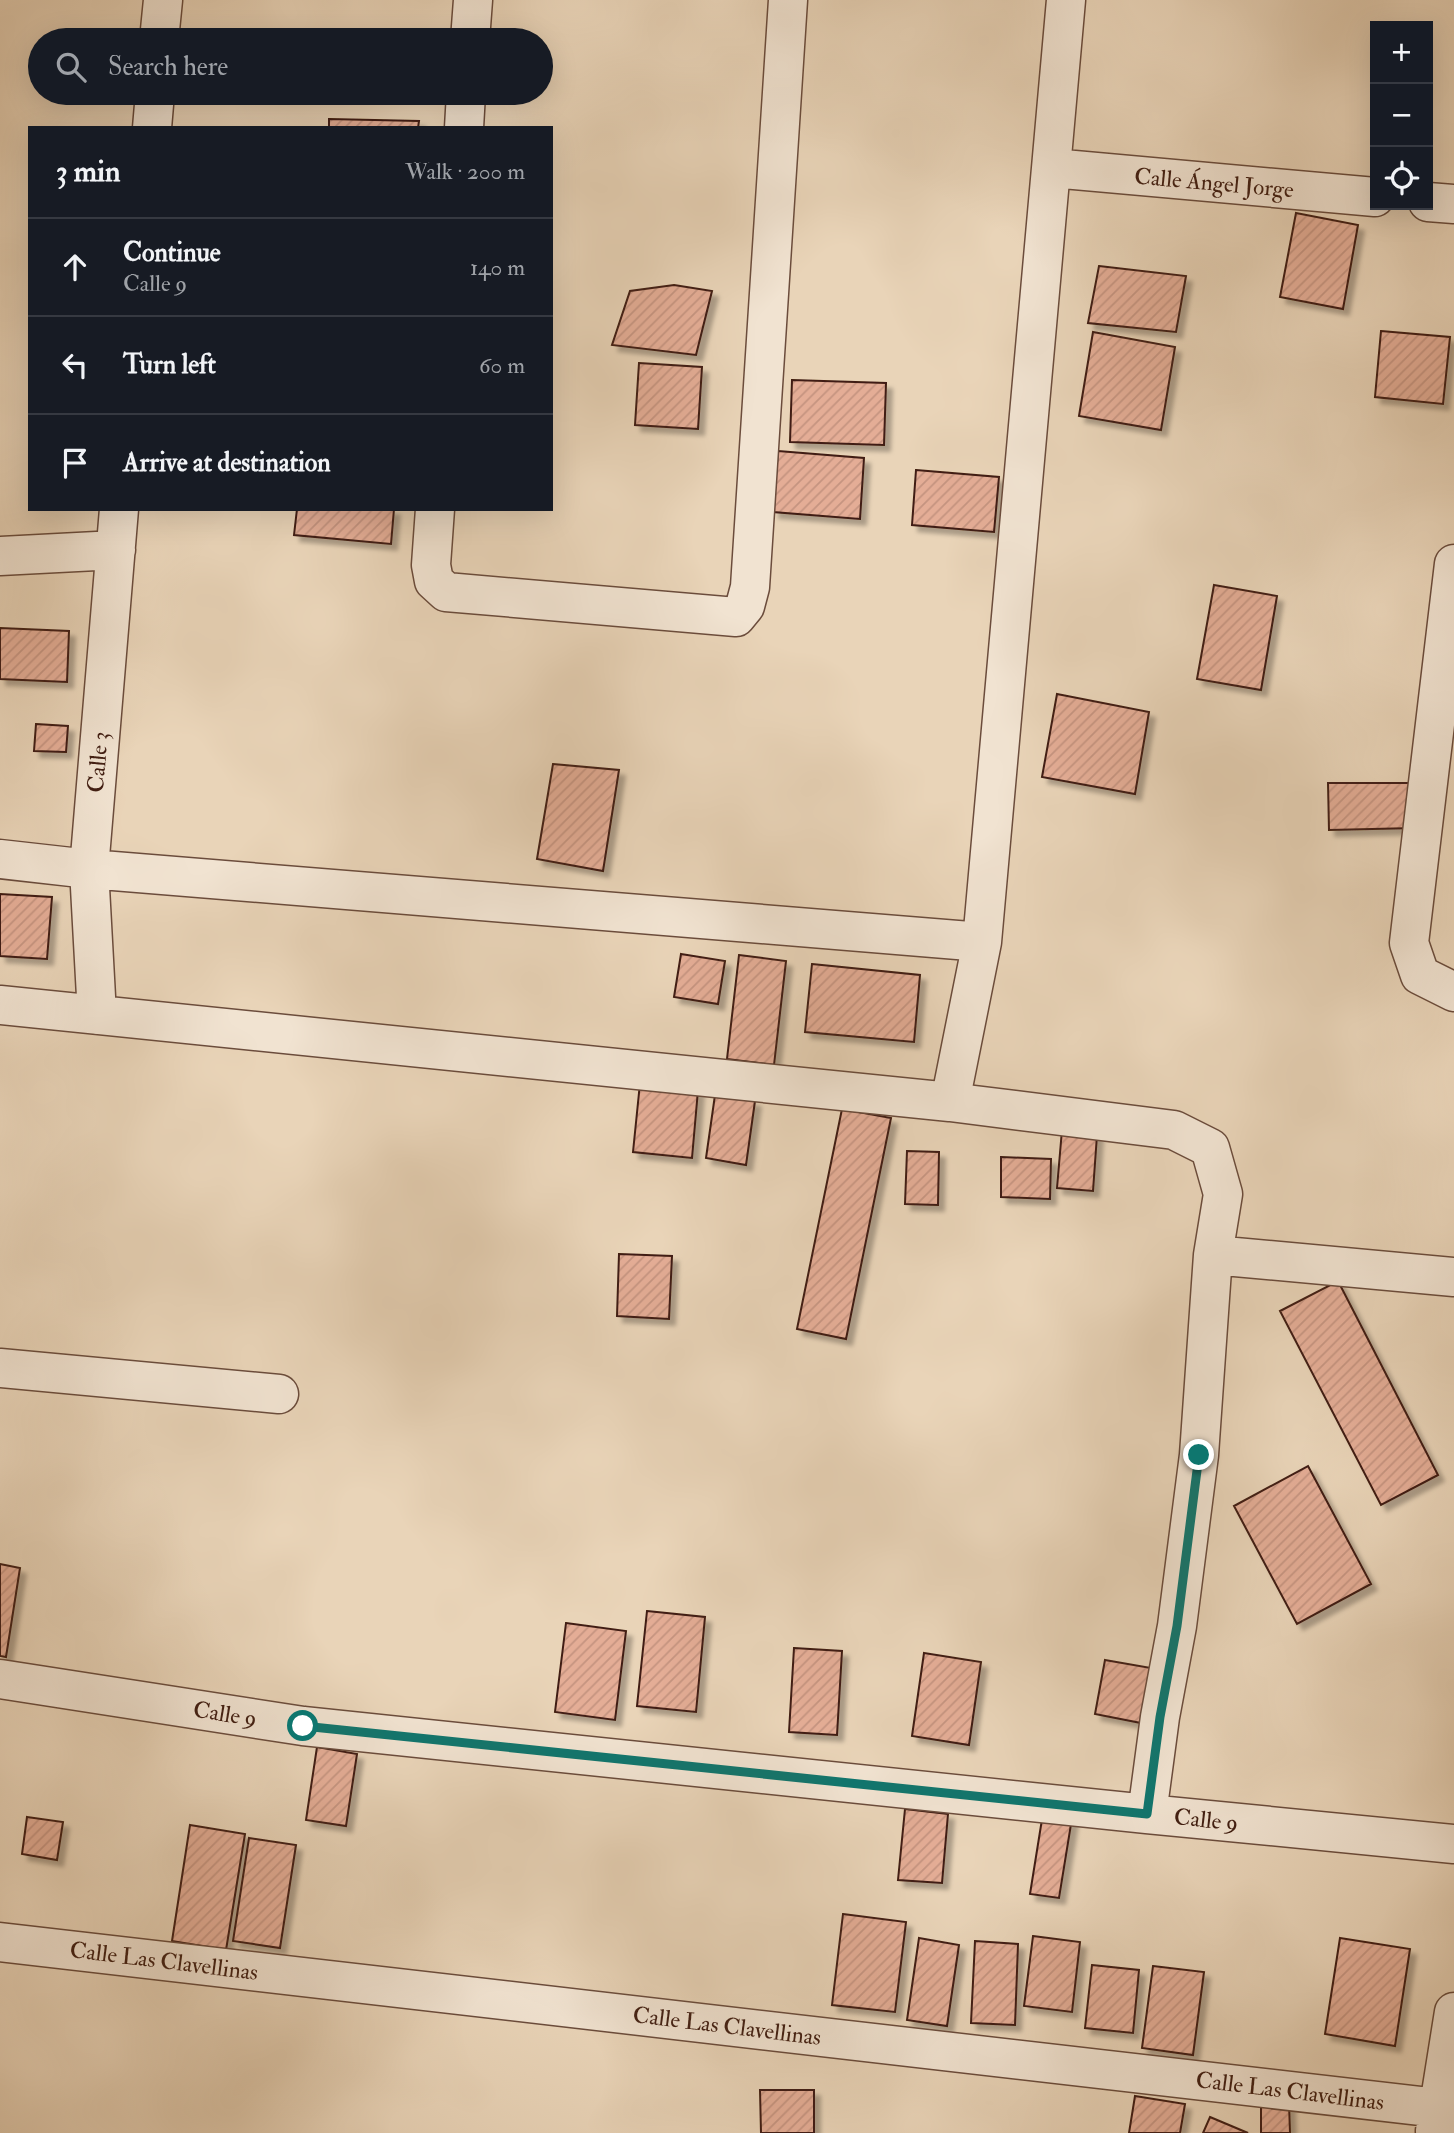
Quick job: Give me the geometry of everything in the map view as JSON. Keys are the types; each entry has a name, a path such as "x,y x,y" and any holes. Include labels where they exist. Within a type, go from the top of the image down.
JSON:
{"street":[{"path":"160,28 163,0"},
{"path":"471,28 473,0"},
{"path":"435,511 431,565 434,581 446,592 736,617 745,606 750,587 788,0"},
{"path":"950,1102 982,942 1066,0"},
{"path":"152,126 154,105"},
{"path":"464,126 465,105"},
{"name":"Calle Ángel Jorge","path":"1052,168 1370,197"},
{"path":"1433,202 1454,204"},
{"name":"Calle 3","path":"97,1015 89,869 119,511"},
{"path":"0,556 116,550"},
{"path":"1454,564 1409,943 1420,975 1454,992"},
{"path":"0,859 89,869 982,942"},
{"path":"0,1005 950,1102 1174,1130 1210,1148 1223,1194 1213,1255 1199,1455 1177,1626 1160,1717 1147,1814"},
{"path":"1213,1255 1454,1277"},
{"path":"0,1368 279,1394"},
{"name":"Calle 9","path":"0,1679 303,1726 1454,1844"},
{"name":"Calle Las Clavellinas","path":"0,1942 1443,2117"},
{"path":"1443,2117 1454,2012"}],"building":[{"path":"329,119 419,121 418,126 329,126"},
{"path":"1296,213 1358,225 1343,309 1280,297"},
{"path":"1099,266 1186,276 1176,332 1088,323"},
{"path":"674,285 712,291 696,355 612,345 630,291"},
{"path":"1381,331 1450,337 1443,404 1375,397"},
{"path":"1093,332 1175,347 1161,430 1079,416"},
{"path":"639,363 702,367 698,429 635,425"},
{"path":"792,380 886,383 884,445 790,442"},
{"path":"778,451 864,458 860,519 773,512"},
{"path":"916,470 999,477 994,532 912,525"},
{"path":"297,511 394,511 391,544 294,535"},
{"path":"1214,585 1277,596 1261,690 1197,679"},
{"path":"0,628 69,631 67,682 0,679"},
{"path":"1057,694 1149,712 1135,794 1042,777"},
{"path":"36,724 68,726 66,752 34,751"},
{"path":"553,764 619,770 603,871 537,859"},
{"path":"1328,783 1414,783 1415,828 1329,830"},
{"path":"0,894 52,897 47,959 0,956"},
{"path":"681,954 725,961 718,1004 674,997"},
{"path":"739,955 786,961 774,1065 727,1059"},
{"path":"812,964 920,975 914,1042 805,1032"},
{"path":"640,1083 698,1090 692,1158 633,1152"},
{"path":"715,1095 755,1101 746,1165 706,1158"},
{"path":"842,1109 891,1118 846,1339 797,1329"},
{"path":"1063,1118 1098,1121 1093,1191 1057,1188"},
{"path":"907,1151 939,1152 938,1205 905,1204"},
{"path":"1001,1157 1051,1159 1050,1199 1001,1197"},
{"path":"619,1254 672,1256 669,1319 617,1316"},
{"path":"1338,1281 1438,1475 1381,1505 1280,1311"},
{"path":"1308,1466 1371,1584 1297,1624 1234,1506"},
{"path":"0,1564 20,1568 6,1657 0,1656"},
{"path":"647,1611 705,1617 696,1712 637,1706"},
{"path":"566,1623 626,1631 615,1720 555,1712"},
{"path":"794,1648 842,1651 837,1735 789,1732"},
{"path":"924,1653 981,1662 969,1745 912,1736"},
{"path":"1105,1660 1151,1668 1141,1723 1095,1714"},
{"path":"317,1747 357,1754 346,1826 306,1820"},
{"path":"905,1809 948,1814 942,1883 898,1880"},
{"path":"1043,1813 1072,1818 1059,1898 1030,1894"},
{"path":"27,1817 63,1822 57,1860 22,1854"},
{"path":"190,1825 245,1834 226,1950 172,1941"},
{"path":"249,1838 296,1845 280,1948 233,1941"},
{"path":"843,1914 906,1922 895,2012 832,2005"},
{"path":"1033,1936 1080,1942 1072,2012 1024,2006"},
{"path":"919,1938 959,1945 947,2026 907,2020"},
{"path":"1340,1938 1410,1949 1395,2046 1325,2034"},
{"path":"975,1941 1018,1944 1015,2025 971,2023"},
{"path":"1092,1965 1139,1970 1133,2033 1085,2028"},
{"path":"1153,1966 1204,1972 1193,2055 1142,2048"},
{"path":"760,2090 814,2090 814,2133 761,2133"},
{"path":"1135,2096 1185,2104 1180,2133 1129,2133"},
{"path":"1261,2103 1289,2103 1290,2133 1261,2133"},
{"path":"1210,2117 1248,2133 1203,2133"}],"route":[{"path":"303,1726 1147,1814 1160,1717 1177,1626 1199,1455"}]}
